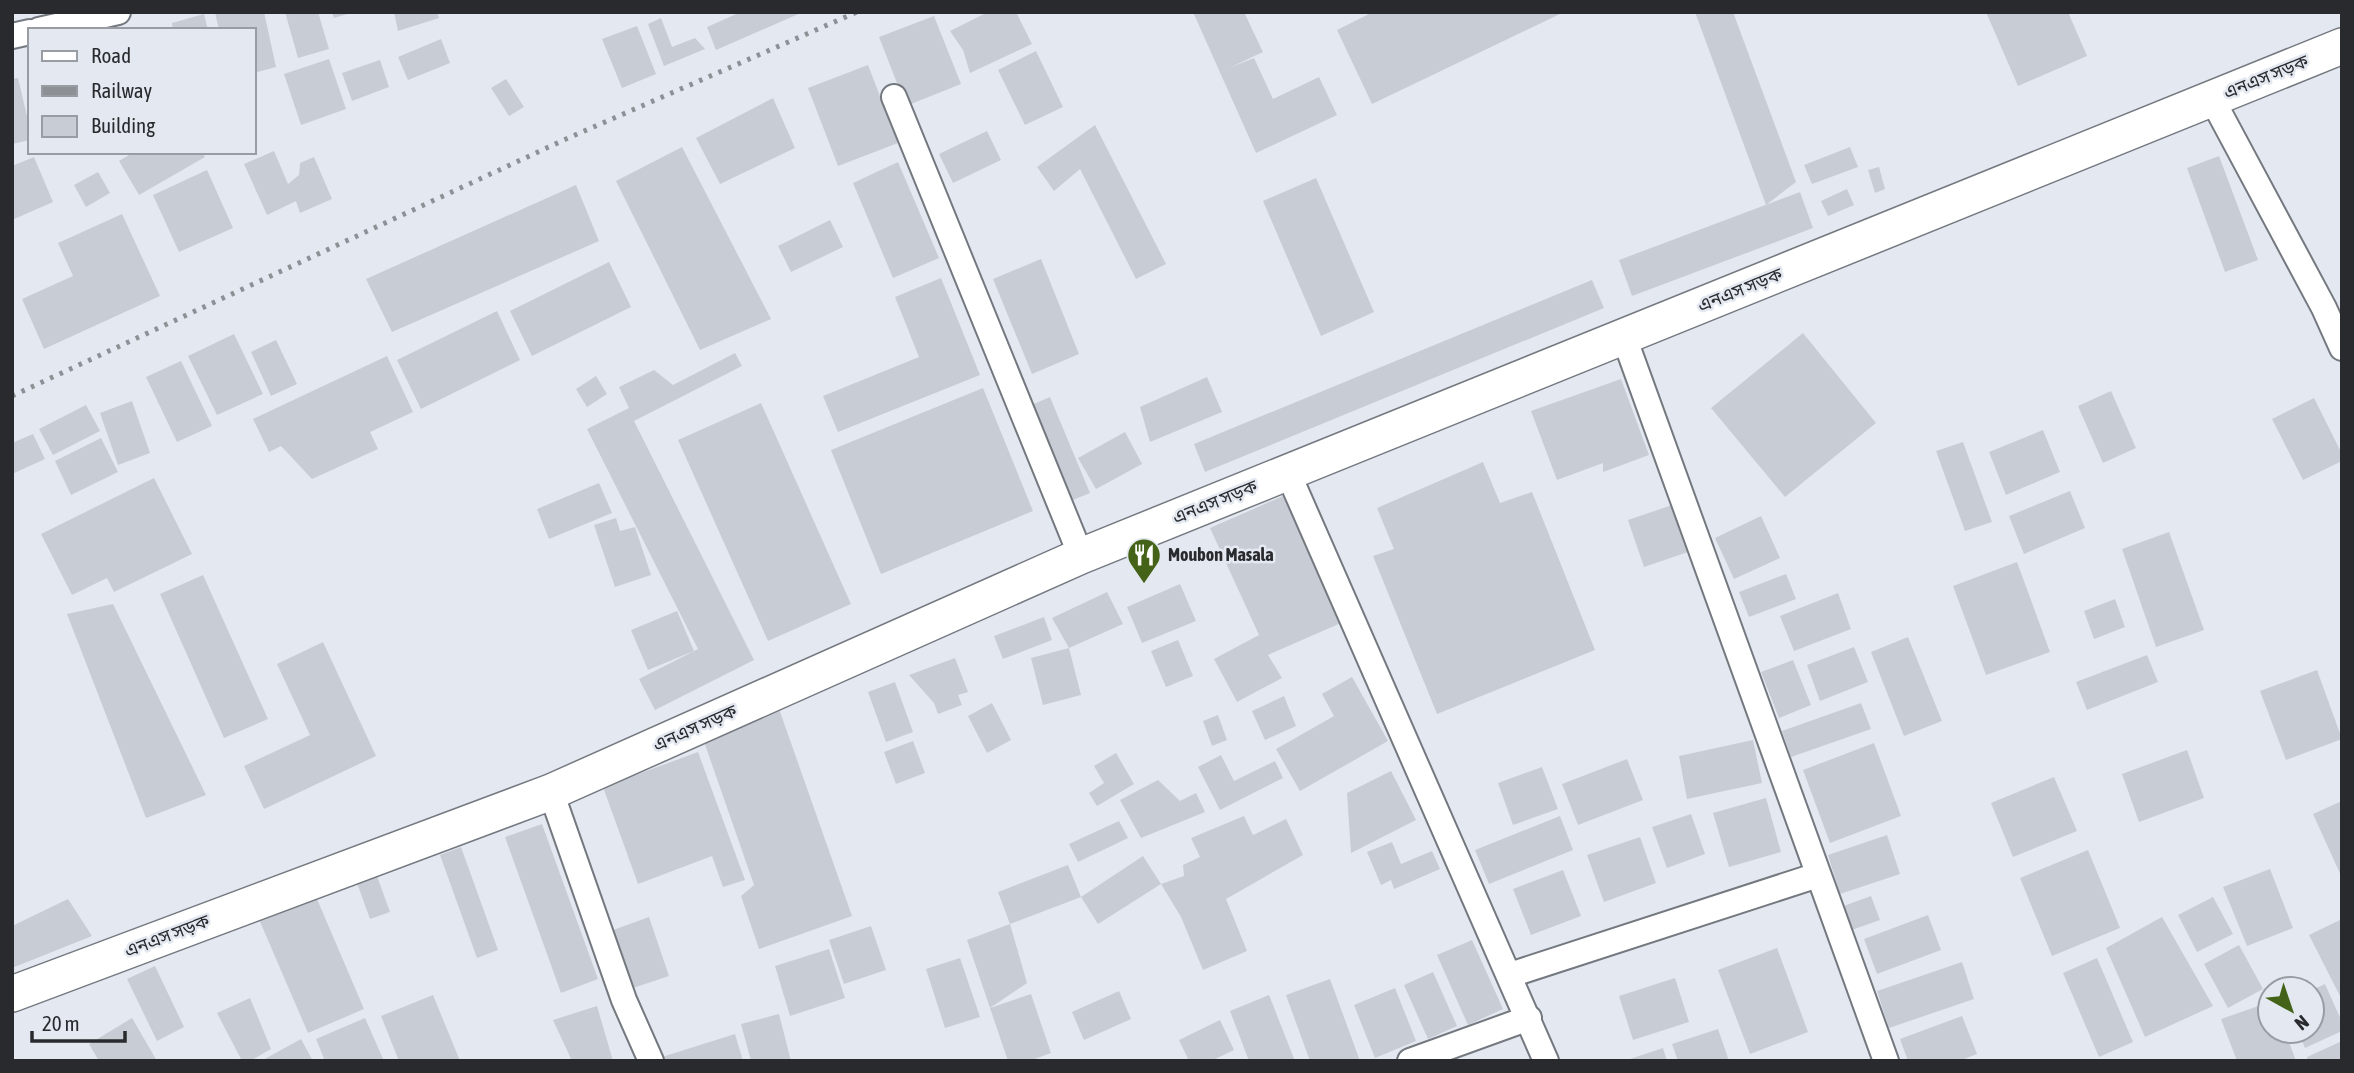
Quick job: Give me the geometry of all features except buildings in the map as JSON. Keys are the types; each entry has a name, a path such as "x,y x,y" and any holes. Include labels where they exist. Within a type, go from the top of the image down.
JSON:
{"main road":[{"name":"এনএস সড়ক","path":"12,994 551,792 1081,556 2342,47"}],"street":[{"path":"49,28 118,12"},
{"path":"894,97 1081,556"},
{"path":"2212,99 2324,308 2342,348"},
{"path":"1624,337 1886,1061"},
{"path":"1288,473 1546,1061"},
{"path":"551,792 624,1000 651,1061"},
{"path":"1510,975 1818,874"},
{"path":"1410,1061 1529,1018"}],"railway":[{"path":"12,396 566,139 857,12"}],"place":[{"name":"Moubon Masala","path":"1144,585"}]}
